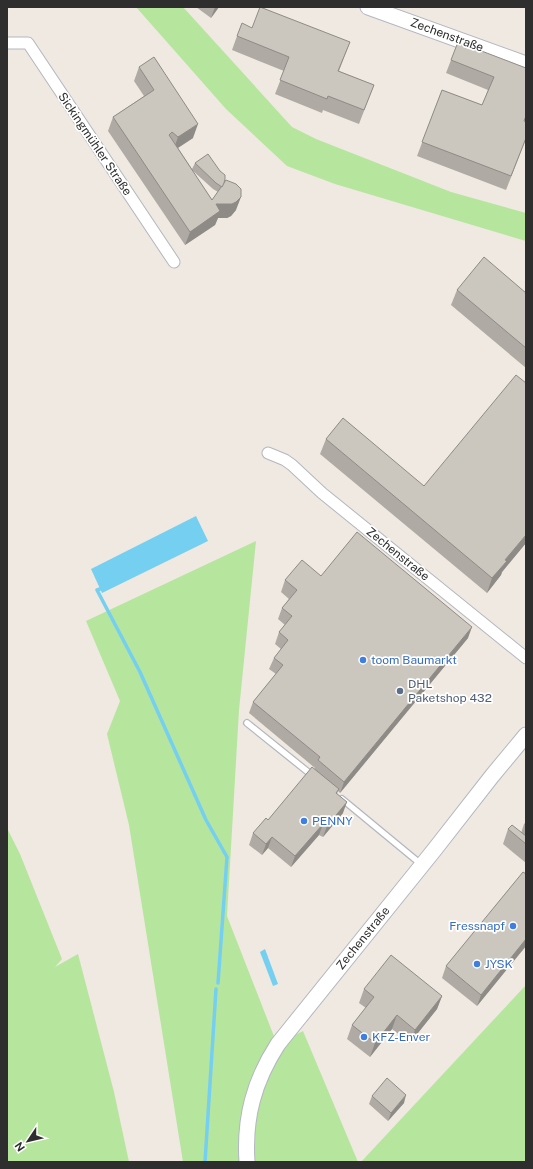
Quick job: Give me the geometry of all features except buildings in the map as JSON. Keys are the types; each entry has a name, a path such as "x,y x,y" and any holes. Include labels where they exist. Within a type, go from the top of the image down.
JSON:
{"street":[{"name":"Zechenstraße","path":"368,7 526,64"},
{"name":"Sickingmühler Straße","path":"7,43 28,43 174,262"},
{"name":"Zechenstraße","path":"268,453 285,460 292,465 322,492 526,658"},
{"name":"Zechenstraße","path":"247,1162 246,1135 250,1106 257,1082 269,1057 297,1019 526,735"}],"lane":[{"path":"247,723 320,782"},
{"path":"338,796 422,865"}],"green space":[{"path":"136,7 183,7 292,127 316,139 451,192 526,213 526,241 335,184 287,166 226,109"},
{"path":"256,541 239,710 227,916 277,1044 303,1031 358,1162 183,1162 129,825 107,734 120,701 86,621"},
{"path":"7,828 20,854 62,959 55,967 78,954 114,1092 129,1162 7,1162"},
{"path":"526,985 526,1162 361,1162"}],"water":[{"path":"196,516 208,541 102,593 91,569"},
{"path":"265,949 278,984 273,986 260,952"}],"waterway":[{"path":"100,589 97,590 140,672 206,820 227,857 218,983"},
{"path":"205,1162 216,989"}],"place":[{"name":"toom Baumarkt","path":"363,660"},
{"name":"DHL Paketshop 432","path":"400,691"},
{"name":"PENNY","path":"304,821"},
{"name":"Fressnapf","path":"513,926"},
{"name":"JYSK","path":"477,964"},
{"name":"KFZ-Enver","path":"364,1037"}]}
